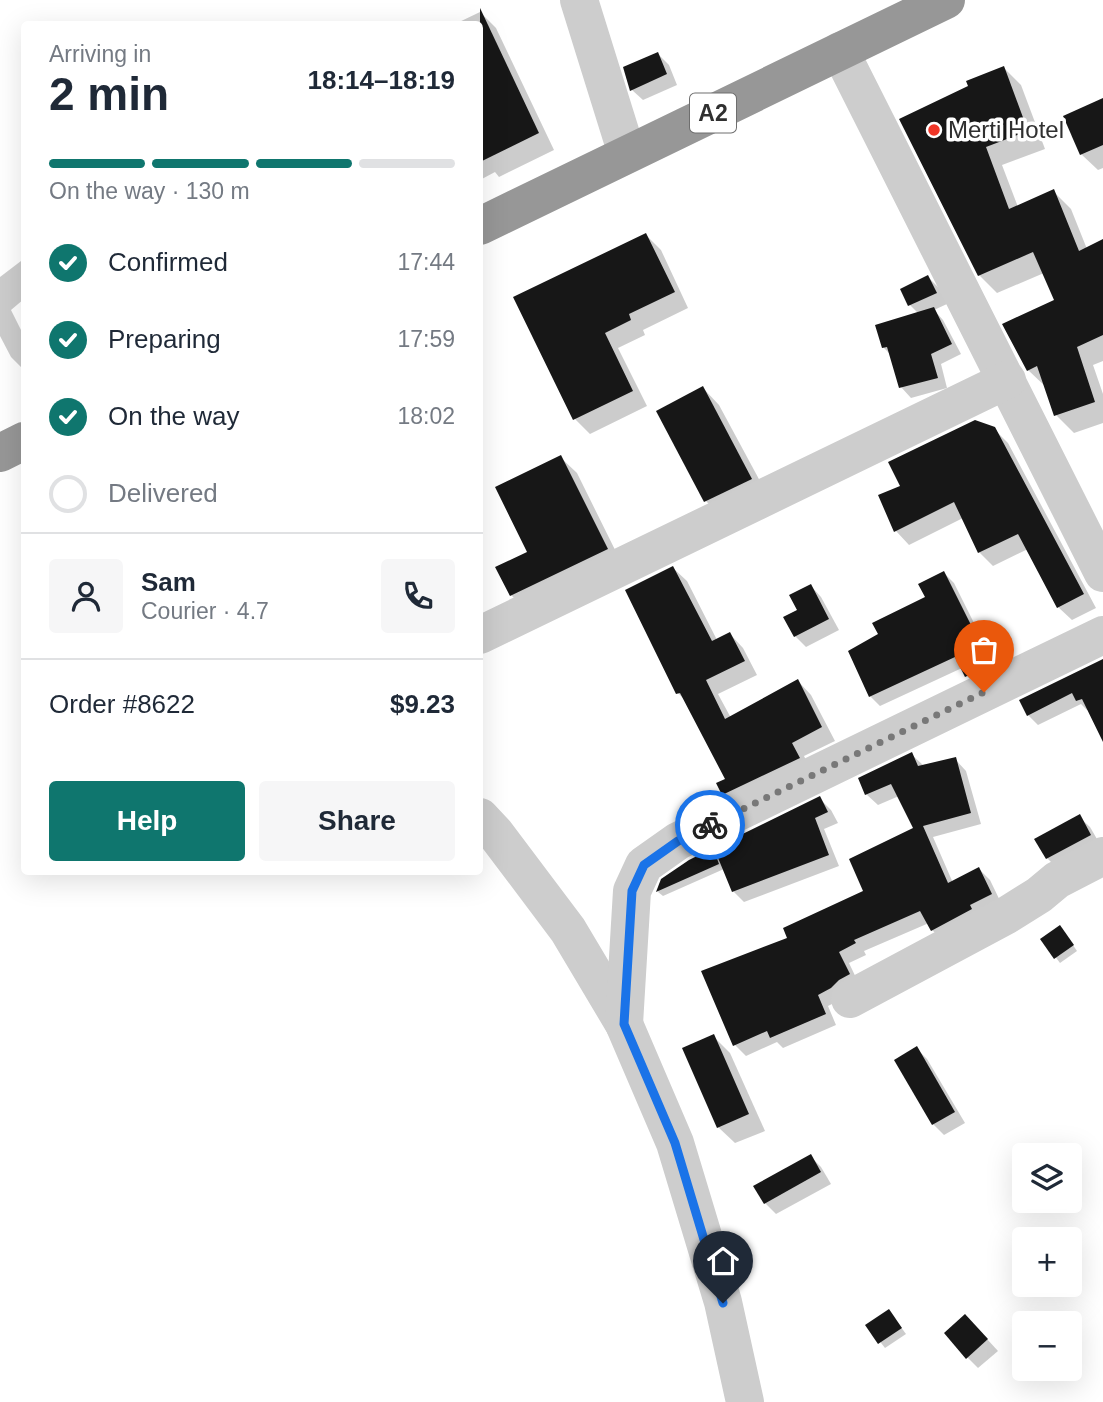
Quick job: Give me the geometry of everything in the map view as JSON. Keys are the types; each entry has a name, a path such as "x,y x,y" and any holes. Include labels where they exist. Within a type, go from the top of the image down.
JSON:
{"highway":[{"name":"A2","path":"483,225 946,0"},
{"path":"0,453 21,442"}],"street":[{"path":"579,0 627,155"},
{"path":"840,51 1103,573"},
{"path":"483,634 1007,380"},
{"path":"624,1024 632,891 644,865 678,841 1103,635"},
{"path":"483,820 568,930 624,1024 675,1143 723,1303 745,1402"},
{"path":"850,999 1007,915 1057,880 1103,856"}],"building":[{"path":"480,8 539,133 483,161 483,21 480,21"},
{"path":"658,52 667,74 630,91 623,67"},
{"path":"1004,66 1028,131 986,147 1009,209 1054,189 1079,251 1103,239 1103,335 1077,347 1095,402 1054,416 1037,366 1027,371 1002,324 1054,300 1033,252 978,276 899,119 968,86 966,81"},
{"path":"1103,98 1103,145 1080,155 1063,116"},
{"path":"646,233 675,292 629,314 631,320 605,333 633,391 573,420 513,297"},
{"path":"928,275 937,293 908,306 900,289"},
{"path":"934,307 952,344 931,354 938,378 899,388 887,347 882,348 875,325"},
{"path":"703,386 752,479 704,502 656,411"},
{"path":"975,420 995,427 1084,594 1057,608 1018,534 978,553 954,502 894,532 878,495 900,486 888,462"},
{"path":"561,455 608,549 510,596 495,567 527,552 495,487"},
{"path":"673,566 712,641 730,632 745,661 706,680 725,719 798,679 822,727 792,743 800,758 722,795 716,783 725,779 680,693 676,694 625,590"},
{"path":"944,571 991,665 965,677 955,657 869,697 848,651 878,634 872,623 925,597 918,584"},
{"path":"811,584 829,619 794,637 783,617 797,610 789,595"},
{"path":"1103,659 1103,742 1082,699 1076,701 1072,693 1027,716 1019,700"},
{"path":"912,752 918,766 956,757 971,813 923,826 948,883 979,867 992,894 970,905 972,909 931,931 920,911 854,940 856,943 839,952 850,974 818,995 826,1014 770,1038 767,1031 733,1046 701,971 787,938 783,928 863,891 849,859 913,828 891,784 865,795 858,778"},
{"path":"820,796 828,812 815,818 829,855 732,892 714,848"},
{"path":"1080,814 1091,835 1046,859 1034,839"},
{"path":"713,848 719,864 656,892 661,879"},
{"path":"1060,925 1074,945 1054,959 1040,939"},
{"path":"714,1034 749,1114 717,1128 682,1048"},
{"path":"917,1046 955,1112 932,1125 894,1060"},
{"path":"811,1154 821,1172 764,1204 753,1186"},
{"path":"889,1309 902,1328 878,1344 865,1325"},
{"path":"965,1314 988,1339 966,1359 944,1333"}],"way so far":[{"path":"710,825 984,692"}],"place":[{"name":"Merti Hotel","path":"934,130"}],"route":[{"path":"710,825 678,841 644,865 632,891 624,1024 675,1143 723,1303"}]}
